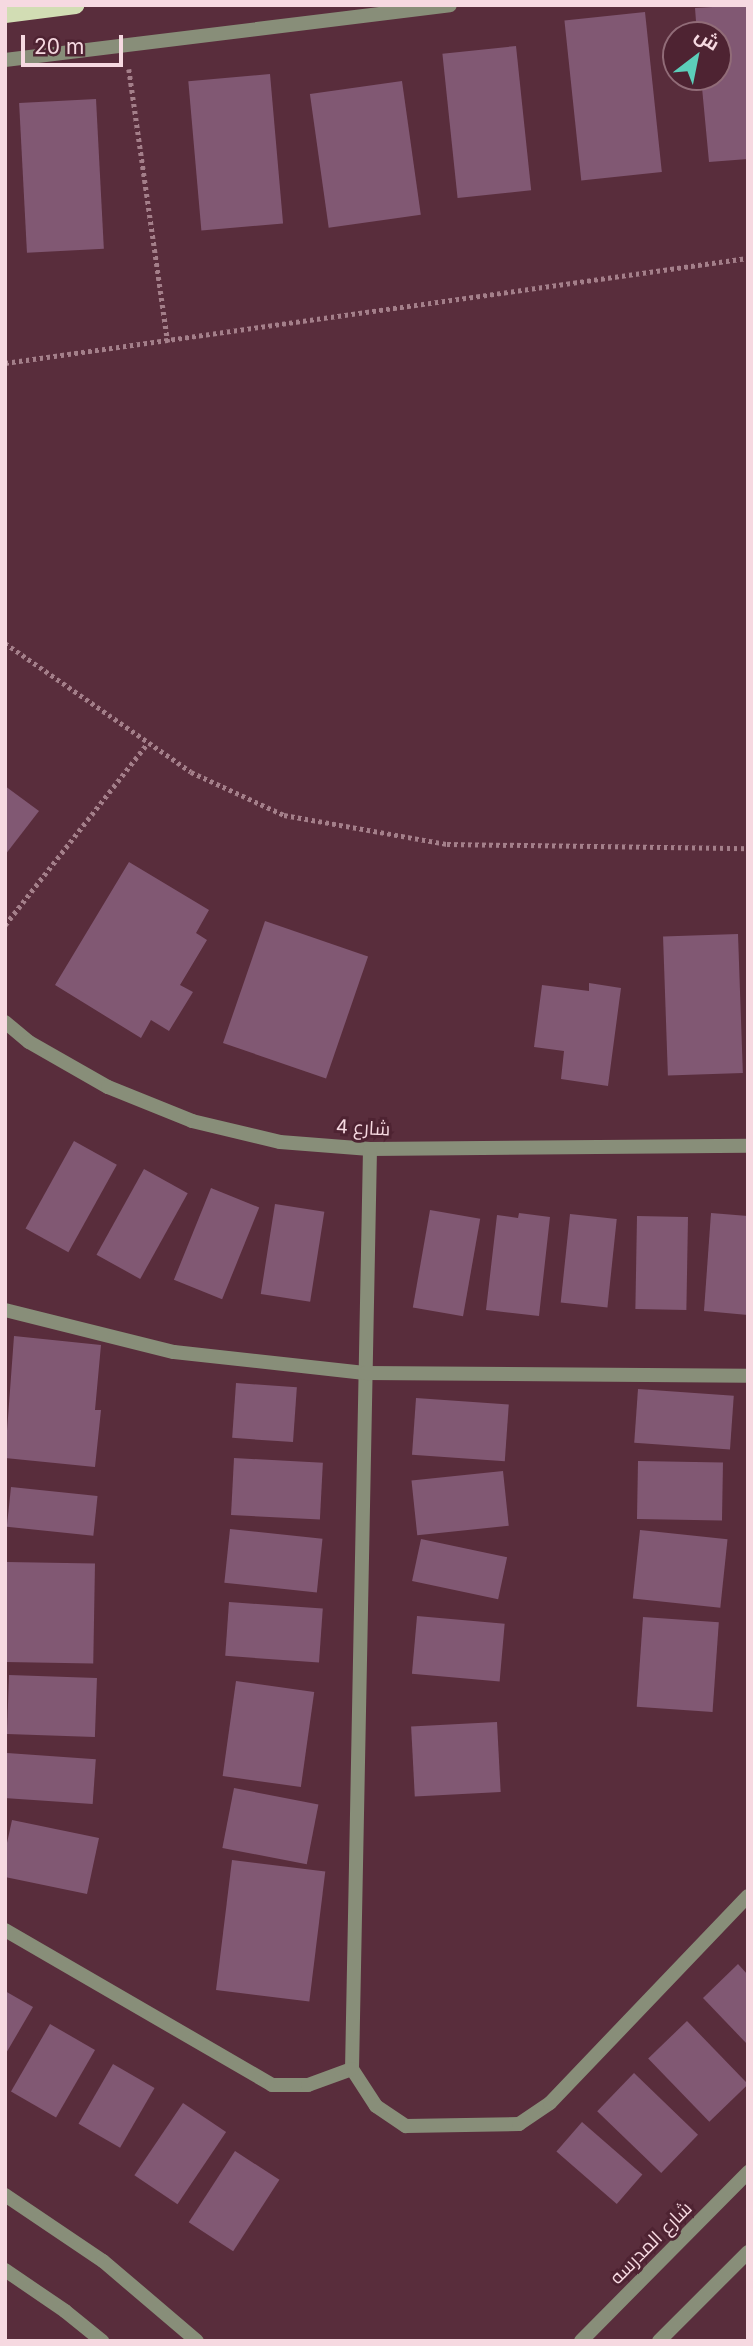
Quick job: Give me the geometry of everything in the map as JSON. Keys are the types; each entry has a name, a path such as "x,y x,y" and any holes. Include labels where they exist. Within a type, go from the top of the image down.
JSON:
{"main road":[{"path":"5,14 75,5"}],"street":[{"path":"5,60 450,5"},
{"name":"شارع 4","path":"5,1022 29,1042 108,1087 192,1121 280,1142 370,1149 748,1146"},
{"path":"370,1149 352,2069 376,2106 406,2126 519,2124 550,2102 748,1896"},
{"path":"5,1310 174,1352 365,1373 748,1376"},
{"path":"5,1930 272,2085 308,2085 352,2069"},
{"name":"شارع المدرسه","path":"581,2341 748,2172"},
{"path":"5,2195 103,2261 197,2341"},
{"path":"659,2341 748,2252"},
{"path":"5,2270 65,2311 102,2341"}],"path":[{"path":"126,44 168,342"},
{"path":"5,363 748,258"},
{"path":"5,643 191,772 284,815 447,844 748,848"},
{"path":"5,925 147,744"}],"building":[{"path":"748,5 748,159 709,162 702,91 732,91 732,21 696,21 695,8"},
{"path":"645,12 662,172 581,181 564,20"},
{"path":"516,46 531,190 458,198 442,54"},
{"path":"270,74 283,223 201,231 188,81"},
{"path":"402,81 421,215 329,228 310,94"},
{"path":"96,99 104,249 27,253 19,103"},
{"path":"5,786 39,811 5,855"},
{"path":"129,862 209,910 196,933 207,940 180,985 193,992 169,1031 151,1020 141,1038 55,985"},
{"path":"265,921 368,956 326,1078 223,1043"},
{"path":"738,934 743,1073 668,1076 663,937"},
{"path":"589,983 621,988 608,1086 561,1079 564,1051 534,1047 542,985 589,991"},
{"path":"74,1141 117,1165 68,1252 26,1228"},
{"path":"144,1169 188,1193 140,1279 96,1255"},
{"path":"211,1188 259,1207 222,1299 174,1280"},
{"path":"275,1204 324,1212 310,1302 261,1294"},
{"path":"430,1210 480,1219 463,1316 413,1307"},
{"path":"519,1213 550,1217 539,1316 486,1310 497,1215 518,1218"},
{"path":"711,1213 748,1216 748,1315 704,1311"},
{"path":"570,1214 617,1219 607,1307 561,1303"},
{"path":"637,1216 688,1217 686,1310 635,1309"},
{"path":"14,1336 101,1345 95,1410 101,1410 95,1467 5,1458"},
{"path":"236,1383 297,1387 293,1442 232,1438"},
{"path":"638,1389 734,1396 730,1450 634,1443"},
{"path":"416,1398 509,1404 505,1461 412,1455"},
{"path":"234,1458 323,1463 320,1520 231,1515"},
{"path":"638,1461 723,1462 722,1520 637,1519"},
{"path":"503,1471 509,1526 417,1535 412,1481"},
{"path":"11,1487 98,1496 93,1536 7,1527"},
{"path":"230,1529 322,1539 317,1592 224,1583"},
{"path":"640,1530 728,1539 720,1608 633,1599"},
{"path":"421,1539 507,1557 498,1599 412,1581"},
{"path":"7,1562 95,1564 93,1664 5,1662"},
{"path":"229,1602 323,1609 319,1662 225,1656"},
{"path":"417,1616 505,1624 500,1681 412,1674"},
{"path":"643,1617 719,1622 713,1712 637,1707"},
{"path":"9,1675 97,1678 95,1737 7,1734"},
{"path":"236,1681 314,1692 301,1787 223,1776"},
{"path":"497,1722 501,1792 415,1796 411,1727"},
{"path":"7,1753 96,1759 93,1804 5,1798"},
{"path":"234,1788 318,1804 307,1864 222,1848"},
{"path":"12,1820 99,1838 87,1894 5,1877 5,1852"},
{"path":"232,1860 325,1871 309,2001 216,1990"},
{"path":"738,1964 748,1975 748,2045 703,1998"},
{"path":"5,1991 33,2007 5,2055"},
{"path":"687,2021 748,2084 709,2122 648,2059"},
{"path":"50,2024 95,2050 56,2118 11,2092"},
{"path":"113,2064 155,2088 120,2148 78,2124"},
{"path":"634,2073 698,2135 661,2173 597,2111"},
{"path":"183,2103 226,2132 177,2204 134,2175"},
{"path":"582,2122 642,2174 617,2204 556,2151"},
{"path":"235,2151 279,2180 233,2251 189,2222"}]}
